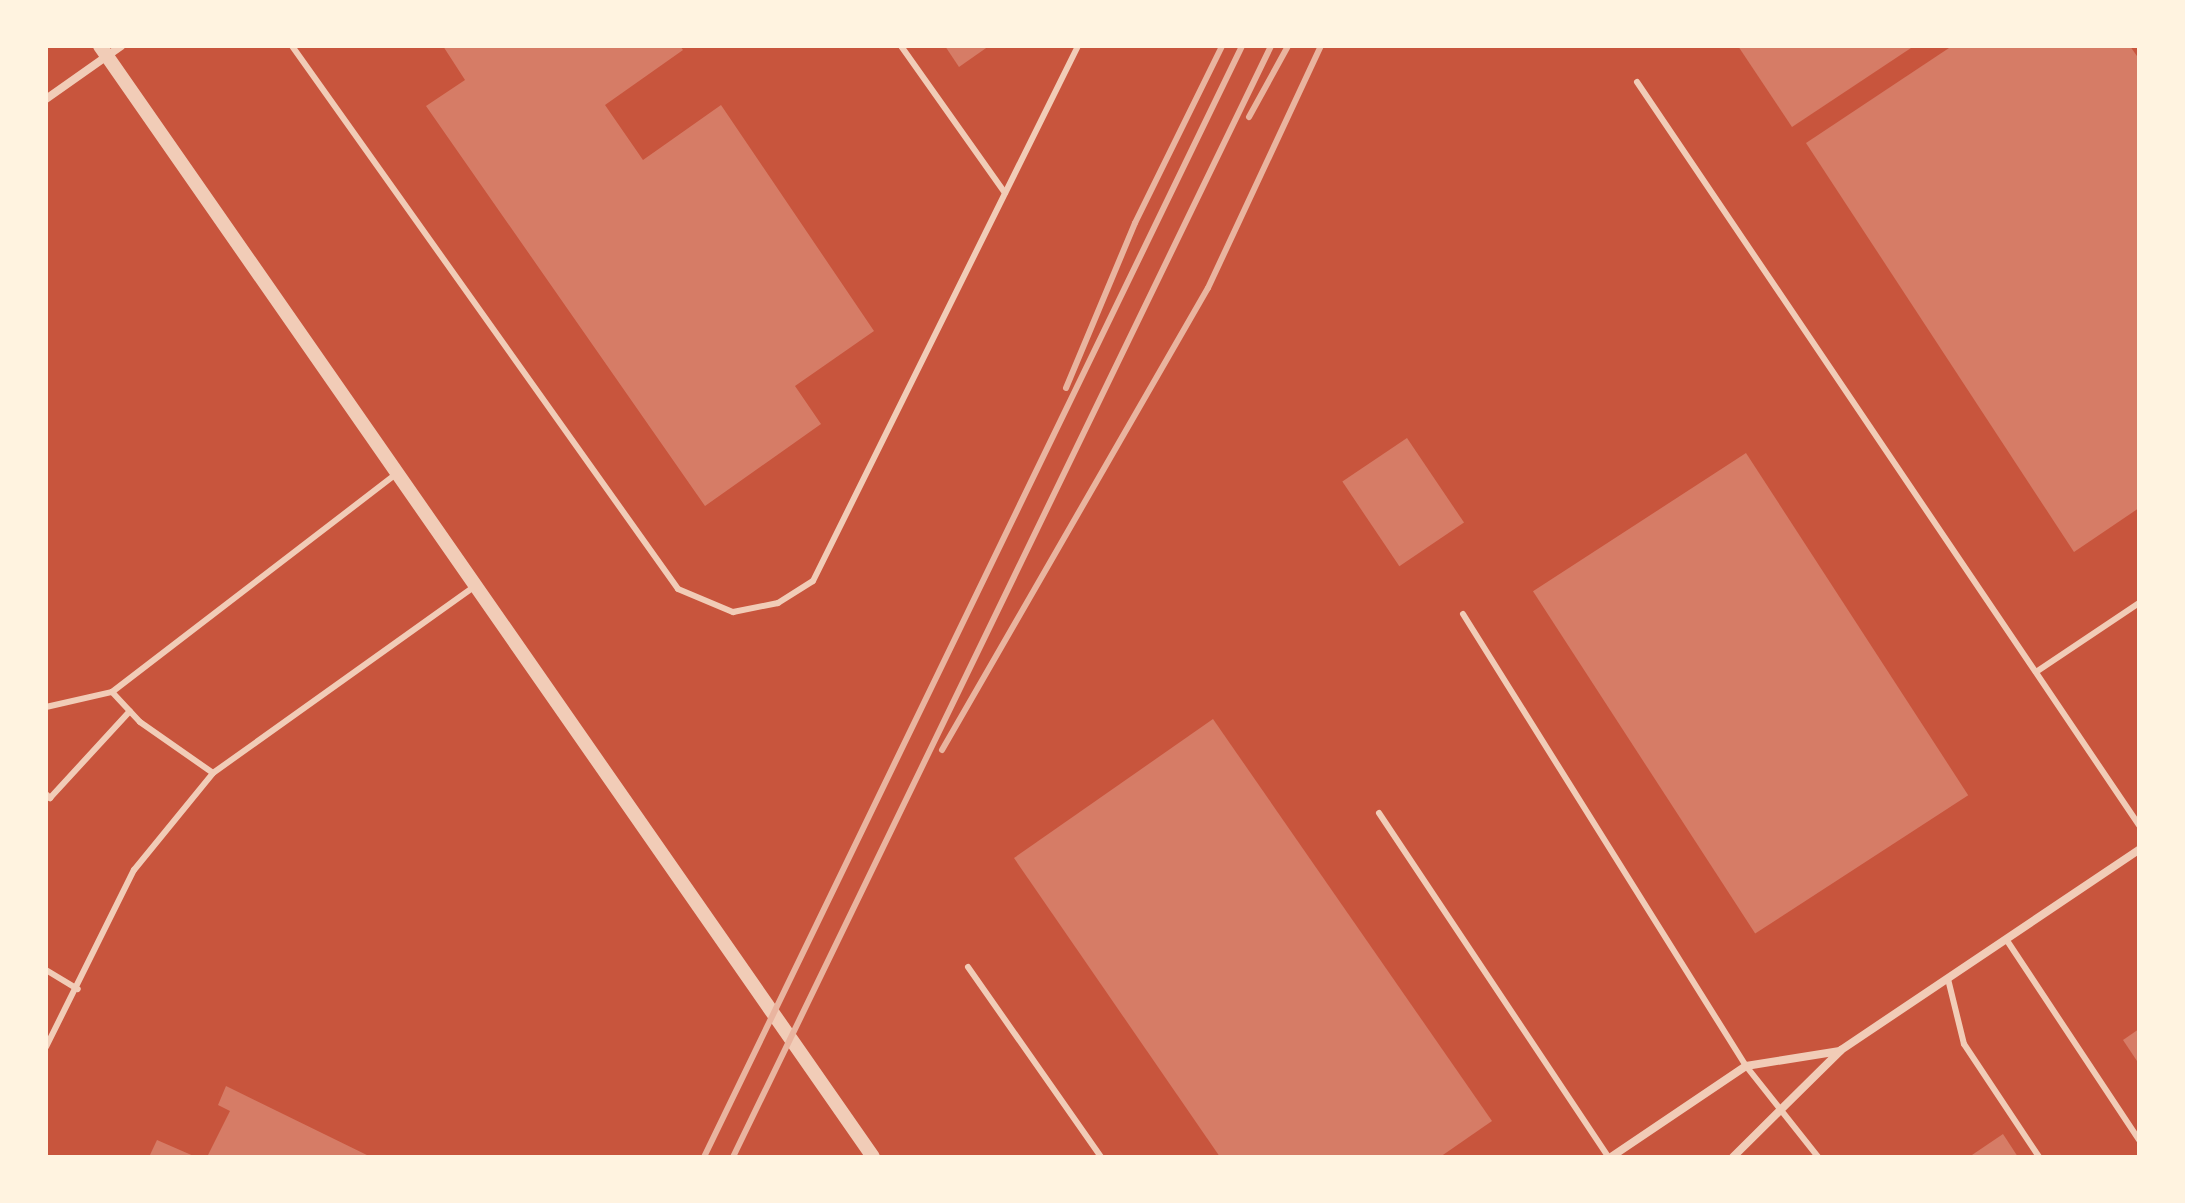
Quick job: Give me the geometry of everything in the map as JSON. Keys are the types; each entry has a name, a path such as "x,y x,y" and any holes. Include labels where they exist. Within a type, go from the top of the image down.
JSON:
{"street":[{"path":"46,99 103,52 121,46"},
{"path":"103,52 873,1157"},
{"path":"1733,1157 1841,1050 2139,850"},
{"path":"1610,1157 1746,1066 1841,1050"}],"lane":[{"path":"292,46 678,589 733,612 778,603 813,581 1078,46"},
{"path":"901,46 1005,193"},
{"path":"1637,82 2139,825"},
{"path":"46,707 112,692 397,473"},
{"path":"46,1047 78,989 134,870 213,773 475,586"},
{"path":"2036,672 2139,603"},
{"path":"1463,614 1746,1066 1818,1157"},
{"path":"112,692 140,722 213,773"},
{"path":"46,794 50,798 130,711"},
{"path":"1379,813 1610,1157"},
{"path":"2006,939 2139,1140"},
{"path":"968,967 1101,1157"},
{"path":"46,970 78,989"},
{"path":"1948,979 1964,1044 2039,1157"}],"building":[{"path":"443,46 680,46 683,50 605,105 643,160 721,105 874,331 795,386 821,424 705,506 426,106 465,80"},
{"path":"945,46 989,46 959,67"},
{"path":"1738,46 1914,46 1792,127"},
{"path":"1952,46 2130,46 2139,59 2139,508 2074,552 1806,143"},
{"path":"1407,438 1464,523 1399,566 1342,482"},
{"path":"1746,453 1968,795 1755,934 1533,591"},
{"path":"1213,719 1492,1121 1440,1157 1220,1157 1014,858"},
{"path":"2139,1029 2139,1064 2123,1040"},
{"path":"226,1086 371,1157 207,1157 230,1111 218,1105"},
{"path":"2003,1134 2018,1157 1969,1157"},
{"path":"157,1140 196,1157 149,1157"}],"railway":[{"path":"1066,388 1135,223 1222,46"},
{"path":"704,1157 1242,46"},
{"path":"733,1157 1271,46"},
{"path":"1249,117 1288,46"},
{"path":"942,750 1208,288 1321,46"}]}
